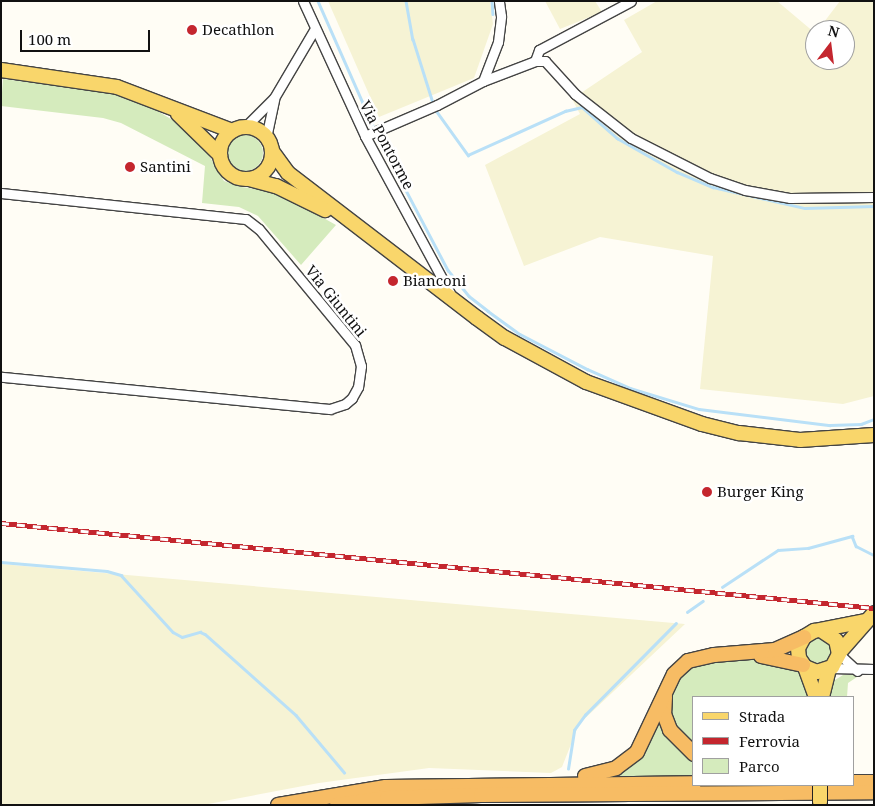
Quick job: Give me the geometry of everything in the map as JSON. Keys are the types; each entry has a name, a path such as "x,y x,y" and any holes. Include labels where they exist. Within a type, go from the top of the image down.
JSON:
{"highway":[{"path":"543,783 601,774 624,764 642,745 674,674 688,661 702,656 775,650 804,637"},
{"path":"740,654 804,666"},
{"path":"665,694 664,714 670,730 692,752"},
{"path":"855,782 874,782"},
{"path":"278,805 386,788 543,783 692,783"},
{"path":"337,805 388,798 480,795 874,792"}],"main road":[{"path":"1,70 117,87 172,109 239,129 255,129 266,138 272,151 288,173 348,222 505,338 564,371 634,401 702,424 800,440 874,435"},
{"path":"172,109 220,155 226,170 240,179 249,179 276,186 348,222"},
{"path":"220,155 224,139 239,129"},
{"path":"249,179 264,172 272,151"},
{"path":"816,696 798,651 804,637 870,618"},
{"path":"822,696 829,669 839,654 870,618"},
{"path":"822,631 834,638 839,654"},
{"path":"804,666 817,672 829,669"},
{"path":"820,786 820,803"}],"street":[{"name":"Via Pontorme","path":"304,1 314,30 372,133 453,299"},
{"path":"484,81 498,42 501,16 499,1"},
{"path":"535,61 539,50 631,1"},
{"path":"239,129 274,98 314,30"},
{"path":"372,133 484,81 535,61 545,61 576,94 631,138 710,178 745,190 790,198 874,197"},
{"path":"266,138 274,98"},
{"name":"Via Giuntini","path":"1,193 246,219 259,229 355,345 361,366 358,387 352,398 345,404 330,409 1,377"},
{"path":"839,654 858,671"},
{"path":"829,669 858,671 874,669"}],"shaded area":[{"path":"328,1 490,1 493,24 474,78 379,117"},
{"path":"545,1 595,1 602,12 560,29"},
{"path":"657,1 777,1 805,25 805,70 855,70 855,20 826,20 840,1 874,1 874,396 843,404 700,389 713,256 600,237 524,266 485,165 580,114 572,99 642,52 624,20"},
{"path":"1,564 685,624 579,724 562,767 551,773 429,768 319,783 203,805 1,805"}],"green space":[{"path":"3,79 115,93 144,103 186,128 207,152 224,181 241,187 277,192 336,225 301,265 258,216 239,207 202,203 205,166 121,123 103,118 1,106"},
{"path":"245,135 252,136 258,140 262,146 262,160 258,166 252,170 245,171 238,170 232,166 228,160 227,153 228,146 232,140 238,136"},
{"path":"819,638 828,642 832,651 828,660 819,664 810,660 806,651 810,642"},
{"path":"758,659 796,670 804,679 811,696 692,696 692,749 680,740 668,704 676,682 687,669 705,661"},
{"path":"843,675 860,675 848,683 847,696 826,696 835,680"},
{"path":"658,718 692,757 692,777 608,778"}],"waterway":[{"path":"318,1 377,135 448,270 469,296 488,311 520,334 587,369 630,388 699,409 830,425 861,424 874,419"},
{"path":"406,1 413,39 435,109 468,155 565,111 582,107 617,138 677,172 713,187 805,208 874,206"},
{"path":"492,1 493,14"},
{"path":"722,587 778,550 808,548 852,536 856,546 874,555"},
{"path":"1,562 107,571 121,575 173,632 182,637 200,632 205,634 296,715 344,772"},
{"path":"687,612 703,601"},
{"path":"568,769 574,730 585,715 676,623"}],"railway":[{"path":"1,523 874,608"}],"place":[{"name":"Decathlon","path":"192,30"},
{"name":"Santini","path":"130,167"},
{"name":"Bianconi","path":"393,281"},
{"name":"Burger King","path":"707,492"}]}
